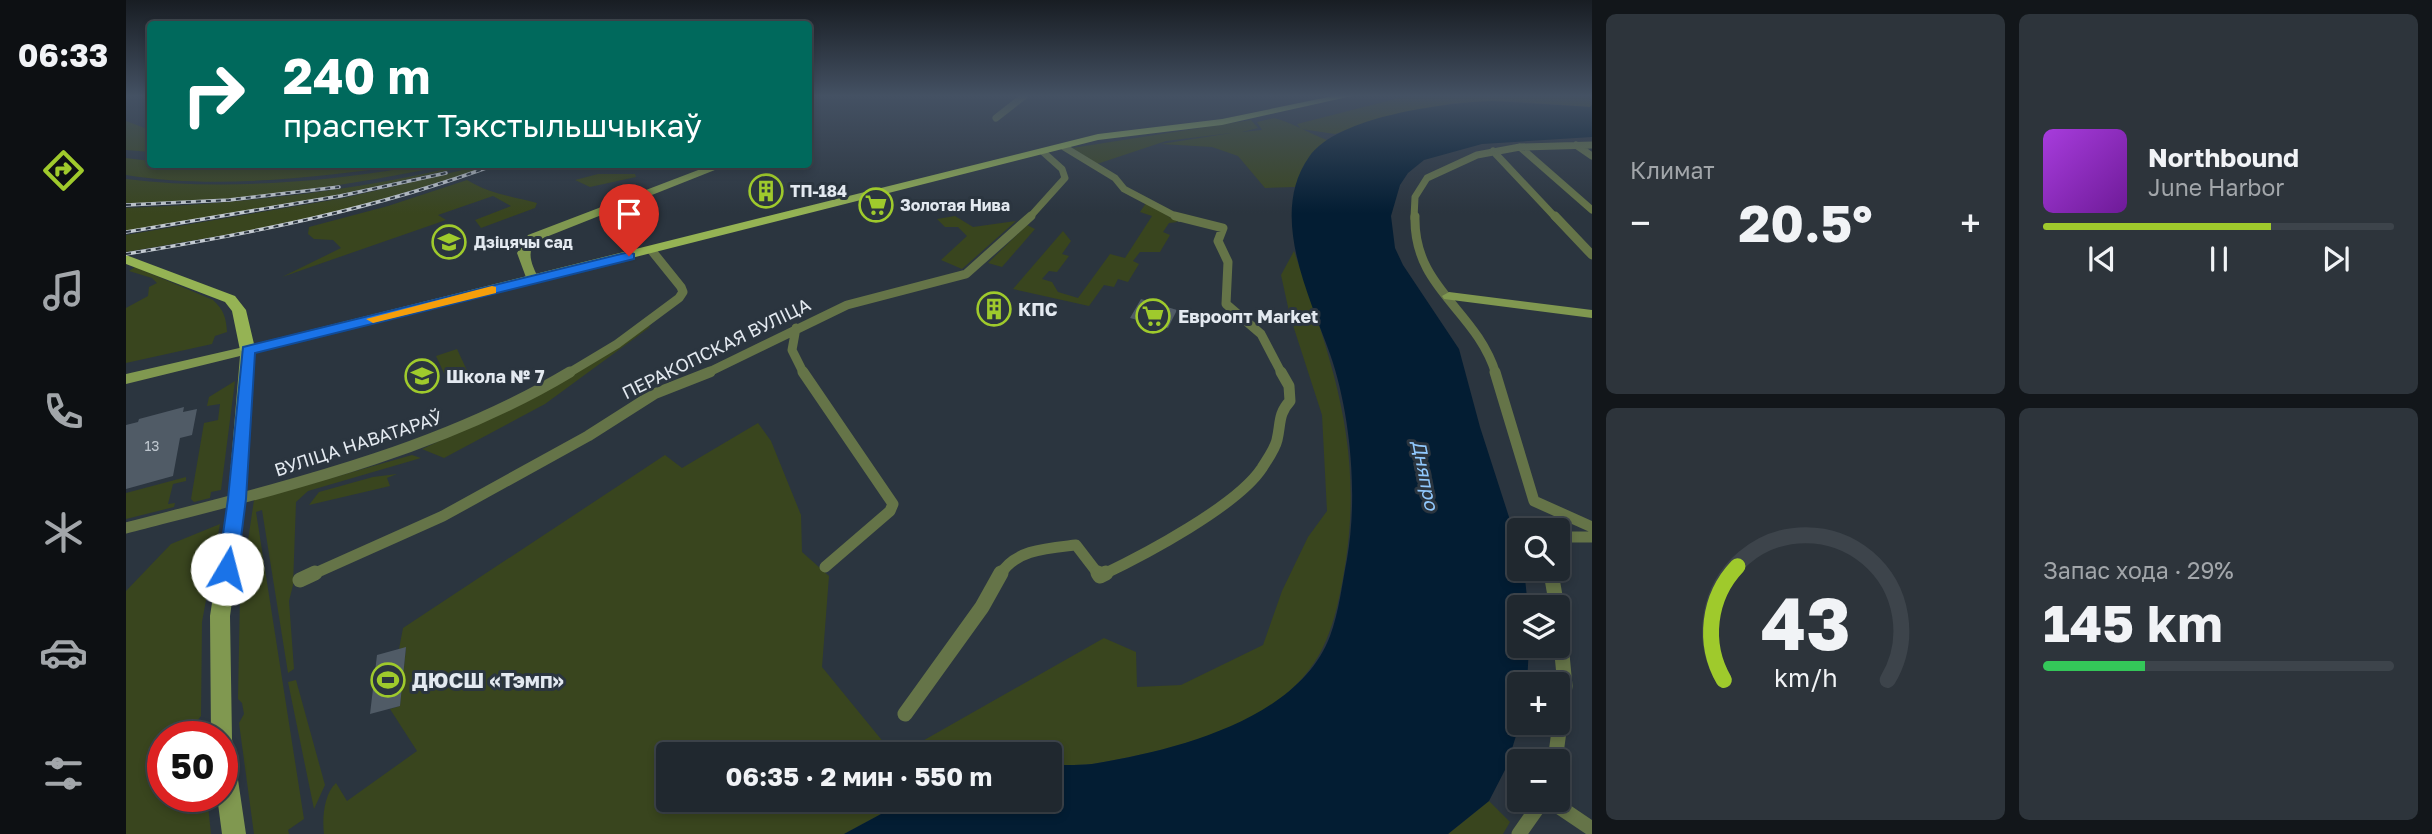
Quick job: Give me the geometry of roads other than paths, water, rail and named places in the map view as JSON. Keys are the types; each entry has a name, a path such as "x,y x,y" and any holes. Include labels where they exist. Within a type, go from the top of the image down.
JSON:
{"main road":[{"path":"126,379 652,251 1098,138 1122,135"},
{"path":"533,279 522,255 522,249 532,238 715,168"},
{"path":"126,260 230,299 239,310 248,351 237,499 220,616 222,721"},
{"path":"1449,296 1592,314"},
{"path":"231,812 234,834"}],"street":[{"path":"1576,145 1592,156"},
{"path":"1592,145 1520,146 1493,151 1458,162 1426,178 1415,197 1415,246 1431,278 1449,296 1492,361 1534,501 1592,527"},
{"path":"1520,146 1592,210"},
{"path":"905,714 982,607 1004,568 1035,549 1076,545 1100,576 1158,548 1244,488 1260,471 1278,442 1280,412 1290,401 1289,386 1261,334 1226,304 1228,262 1218,241 1223,228 1183,220 1124,189 1115,178 1064,147"},
{"path":"1493,151 1592,255"},
{"name":"ПЕРАКОПСКАЯ ВУЛІЦА","path":"300,580 443,516 588,436 654,394 730,364 796,328 847,305 966,274 1028,219 1065,178 1062,169 1043,152"},
{"name":"ВУЛІЦА НАВАТАРАЎ","path":"126,528 237,499 409,448 540,391 679,298 683,292 681,287 652,251"},
{"path":"796,328 792,350 797,363 893,504 890,511 825,567"},
{"path":"1570,537 1592,537"},
{"path":"1558,749 1566,658"},
{"path":"1519,834 1535,812"},
{"path":"1566,812 1592,830"}],"water":[{"name":"Дняпро","path":"1336,135 1592,135 1482,144 1424,160 1408,173 1400,185 1391,216 1395,248 1403,265 1459,349 1480,427 1509,518 1507,518 1507,581 1525,581 1527,595 1507,595 1507,658 1528,658 1528,672 1507,672 1507,735 1516,735 1512,749 1507,749 1506,768 1489,801 1448,834 844,834 885,812 1062,812 1062,765 1098,763 1129,757 1198,739 1232,726 1264,709 1292,689 1314,665 1330,636 1338,608 1350,535 1352,483 1348,429 1337,377 1304,282 1292,230 1292,204 1297,180 1309,157 1323,143"}],"railway":[{"path":"126,254 314,218 406,194 486,168"},
{"path":"126,232 340,196 446,173"},
{"path":"126,205 229,200 339,187"}],"place":[{"name":"ТП-184","path":"766,191"},
{"name":"Золотая Нива","path":"876,205"},
{"name":"Дзіцячы сад","path":"449,242"},
{"name":"КПС","path":"994,309"},
{"name":"Евроопт Market","path":"1153,316"},
{"name":"Школа № 7","path":"422,376"},
{"name":"ДЮСШ «Тэмп»","path":"388,680"}]}
